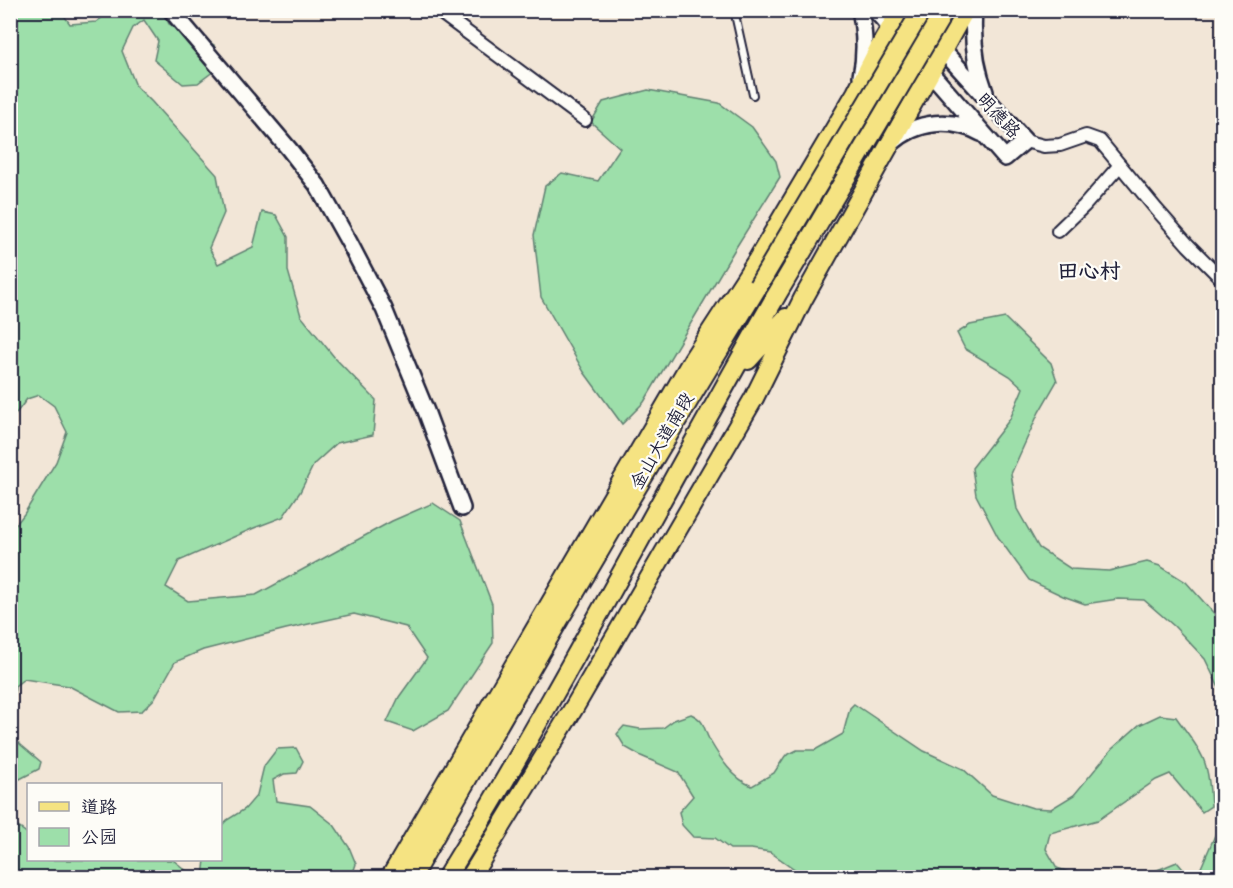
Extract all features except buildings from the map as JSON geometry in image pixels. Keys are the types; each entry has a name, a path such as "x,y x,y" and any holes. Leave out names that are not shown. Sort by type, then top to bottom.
{"main road":[{"path":"392,878 693,359 756,262 856,93 901,10"},
{"name":"金山大道南段","path":"411,878 702,378 922,10"},
{"name":"金山大道南段","path":"446,878 515,764 776,296 945,10"},
{"path":"470,878 575,706 754,398 803,299 965,10"},
{"path":"702,378 756,262"},
{"path":"723,389 803,299"},
{"path":"392,878 460,791"},
{"path":"458,878 488,810"}],"street":[{"path":"171,10 317,185 384,309 426,411 462,508"},
{"path":"437,10 585,120"},
{"path":"856,93 861,80 865,52 860,10"},
{"name":"明德路","path":"875,10 1005,158 1025,141 907,10"},
{"path":"974,10 975,50 988,101"},
{"path":"888,148 911,130 930,124 960,125 979,132 987,138"},
{"path":"1025,141 1044,146 1060,145 1086,136 1100,141 1188,245 1222,279"},
{"path":"1058,231 1084,206 1120,165"}],"lane":[{"path":"734,10 753,95"}],"green space":[{"path":"11,11 61,11 70,24 96,22 111,11 163,11 169,24 214,45 218,68 198,83 183,84 154,60 158,41 144,20 133,28 122,51 136,86 217,175 224,213 209,248 218,264 253,247 262,212 276,215 288,237 288,271 301,316 335,358 376,400 373,435 337,443 314,464 300,492 283,517 179,561 166,587 188,601 256,595 392,521 433,503 460,521 492,604 493,643 448,711 413,731 387,722 399,697 427,658 406,627 354,614 203,650 175,662 154,699 142,711 119,712 69,686 24,679 15,686 11,735 11,531 56,462 67,432 54,406 39,395 27,399 11,420"},
{"path":"648,90 719,103 752,127 776,161 780,177 644,402 622,424 584,372 541,297 534,235 545,186 562,173 598,181 620,148 591,122 603,102"},
{"path":"1005,318 1051,363 1057,381 1039,412 1011,474 1017,509 1039,548 1071,569 1109,571 1147,562 1160,566 1186,582 1218,618 1222,630 1222,694 1205,659 1174,626 1144,600 1118,599 1085,604 1063,596 1029,580 998,537 976,495 972,468 1010,419 1023,388 1010,376 965,349 957,333 970,325"},
{"path":"854,704 924,751 963,769 992,795 1033,808 1051,809 1074,795 1112,749 1139,725 1160,715 1176,717 1194,742 1205,763 1211,806 1202,812 1170,774 1156,780 1098,820 1050,833 1046,849 1057,868 1083,877 806,877 770,852 730,849 715,838 693,837 682,825 679,812 693,796 678,772 625,747 617,734 624,726 640,729 663,728 674,720 691,714 702,722 710,741 728,767 745,783 752,786 774,773 785,756 797,750 815,750 843,734 850,708"},
{"path":"11,735 41,762 39,769 18,780 11,780"},
{"path":"296,748 303,761 297,773 284,774 273,780 276,801 310,806 334,825 349,847 356,864 352,876 203,877 205,861 222,861 222,825 245,809 257,795 264,766 277,749"},
{"path":"1222,819 1222,877 1197,877 1200,870"},
{"path":"11,822 27,833 27,861 174,861 188,872 188,877 11,877"},
{"path":"1177,862 1183,869 1179,877 1115,877 1155,871"}],"district":[{"name":"田心村","path":"1089,274"}]}
